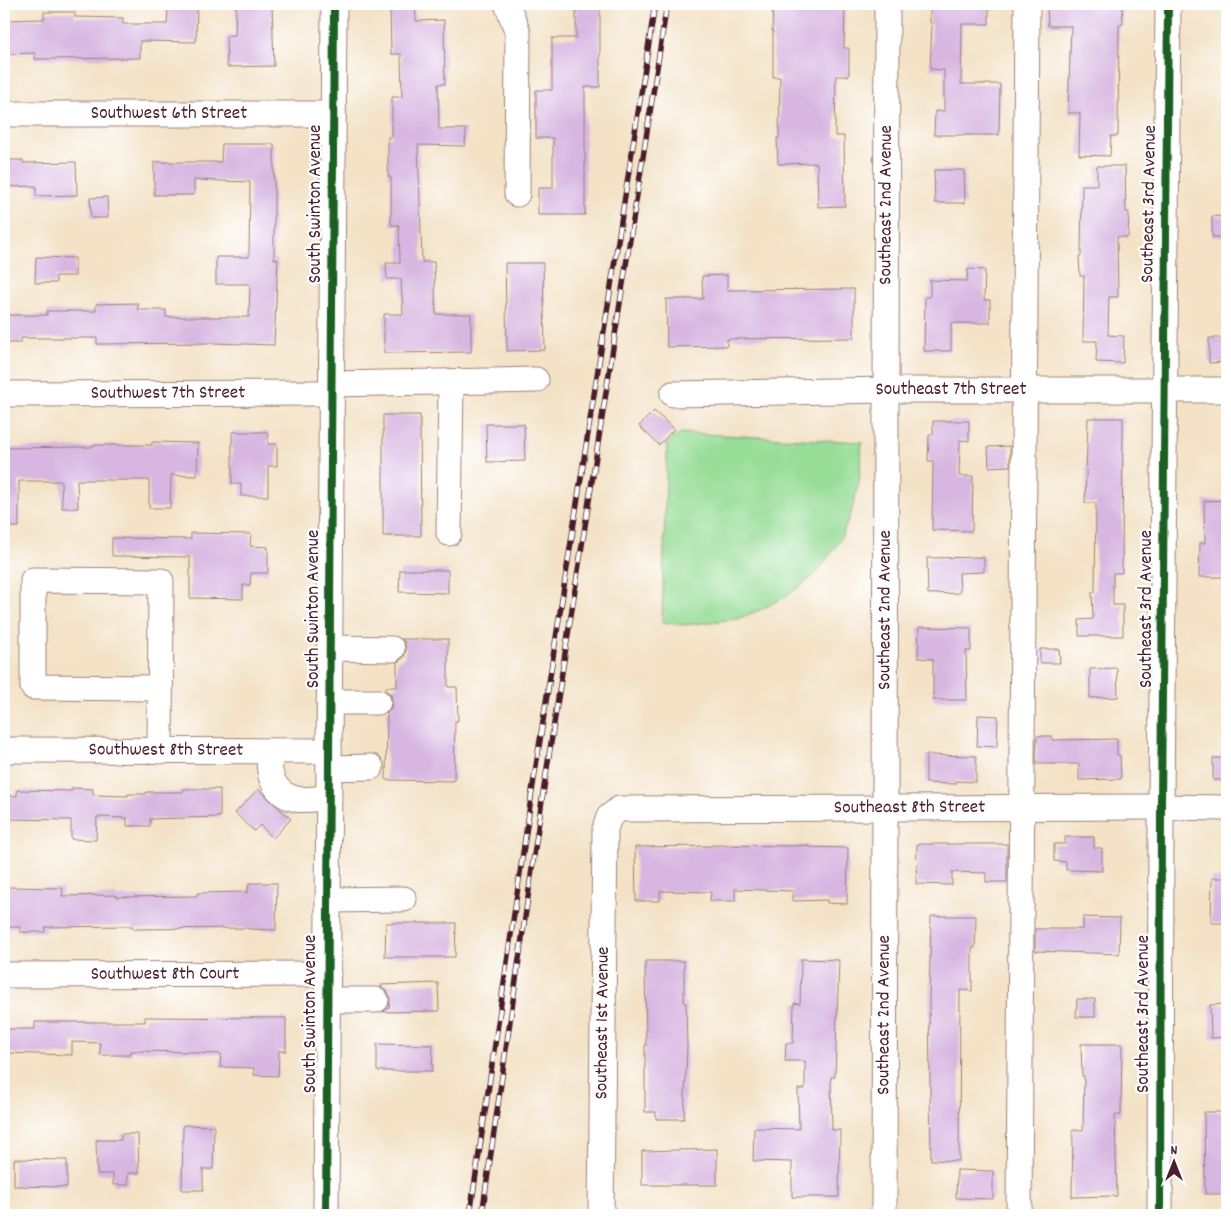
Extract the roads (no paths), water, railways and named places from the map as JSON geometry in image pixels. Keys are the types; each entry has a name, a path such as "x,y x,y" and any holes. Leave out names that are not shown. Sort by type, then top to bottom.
{"street":[{"name":"South Swinton Avenue","path":"326,1215 334,4"},
{"path":"507,4 518,33 517,194"},
{"name":"Southeast 2nd Avenue","path":"884,1215 887,4"},
{"path":"1019,1215 1027,4"},
{"name":"Southeast 3rd Avenue","path":"1160,1215 1161,807 1168,4"},
{"name":"Southwest 6th Street","path":"4,114 333,114"},
{"name":"Southwest 7th Street","path":"4,394 331,388 536,380"},
{"path":"449,533 451,382"},
{"name":"Southeast 7th Street","path":"673,394 887,390 1227,390"},
{"path":"160,688 33,687 33,580 161,581 160,751"},
{"path":"330,648 392,649"},
{"path":"329,702 378,702"},
{"name":"Southwest 8th Street","path":"4,750 271,752 372,766"},
{"path":"271,752 268,762 269,772 272,782 279,790 287,796 297,799 329,798"},
{"name":"Southeast 8th Street","path":"605,829 609,816 619,809 1227,808"},
{"name":"Southeast 1st Avenue","path":"601,1215 605,829"},
{"path":"328,900 404,899"},
{"name":"Southwest 8th Court","path":"4,975 328,974"},
{"path":"327,1000 376,1000"}],"railway":[{"path":"470,1215 531,798 655,4"},
{"path":"482,1215 542,800 667,4"}]}
